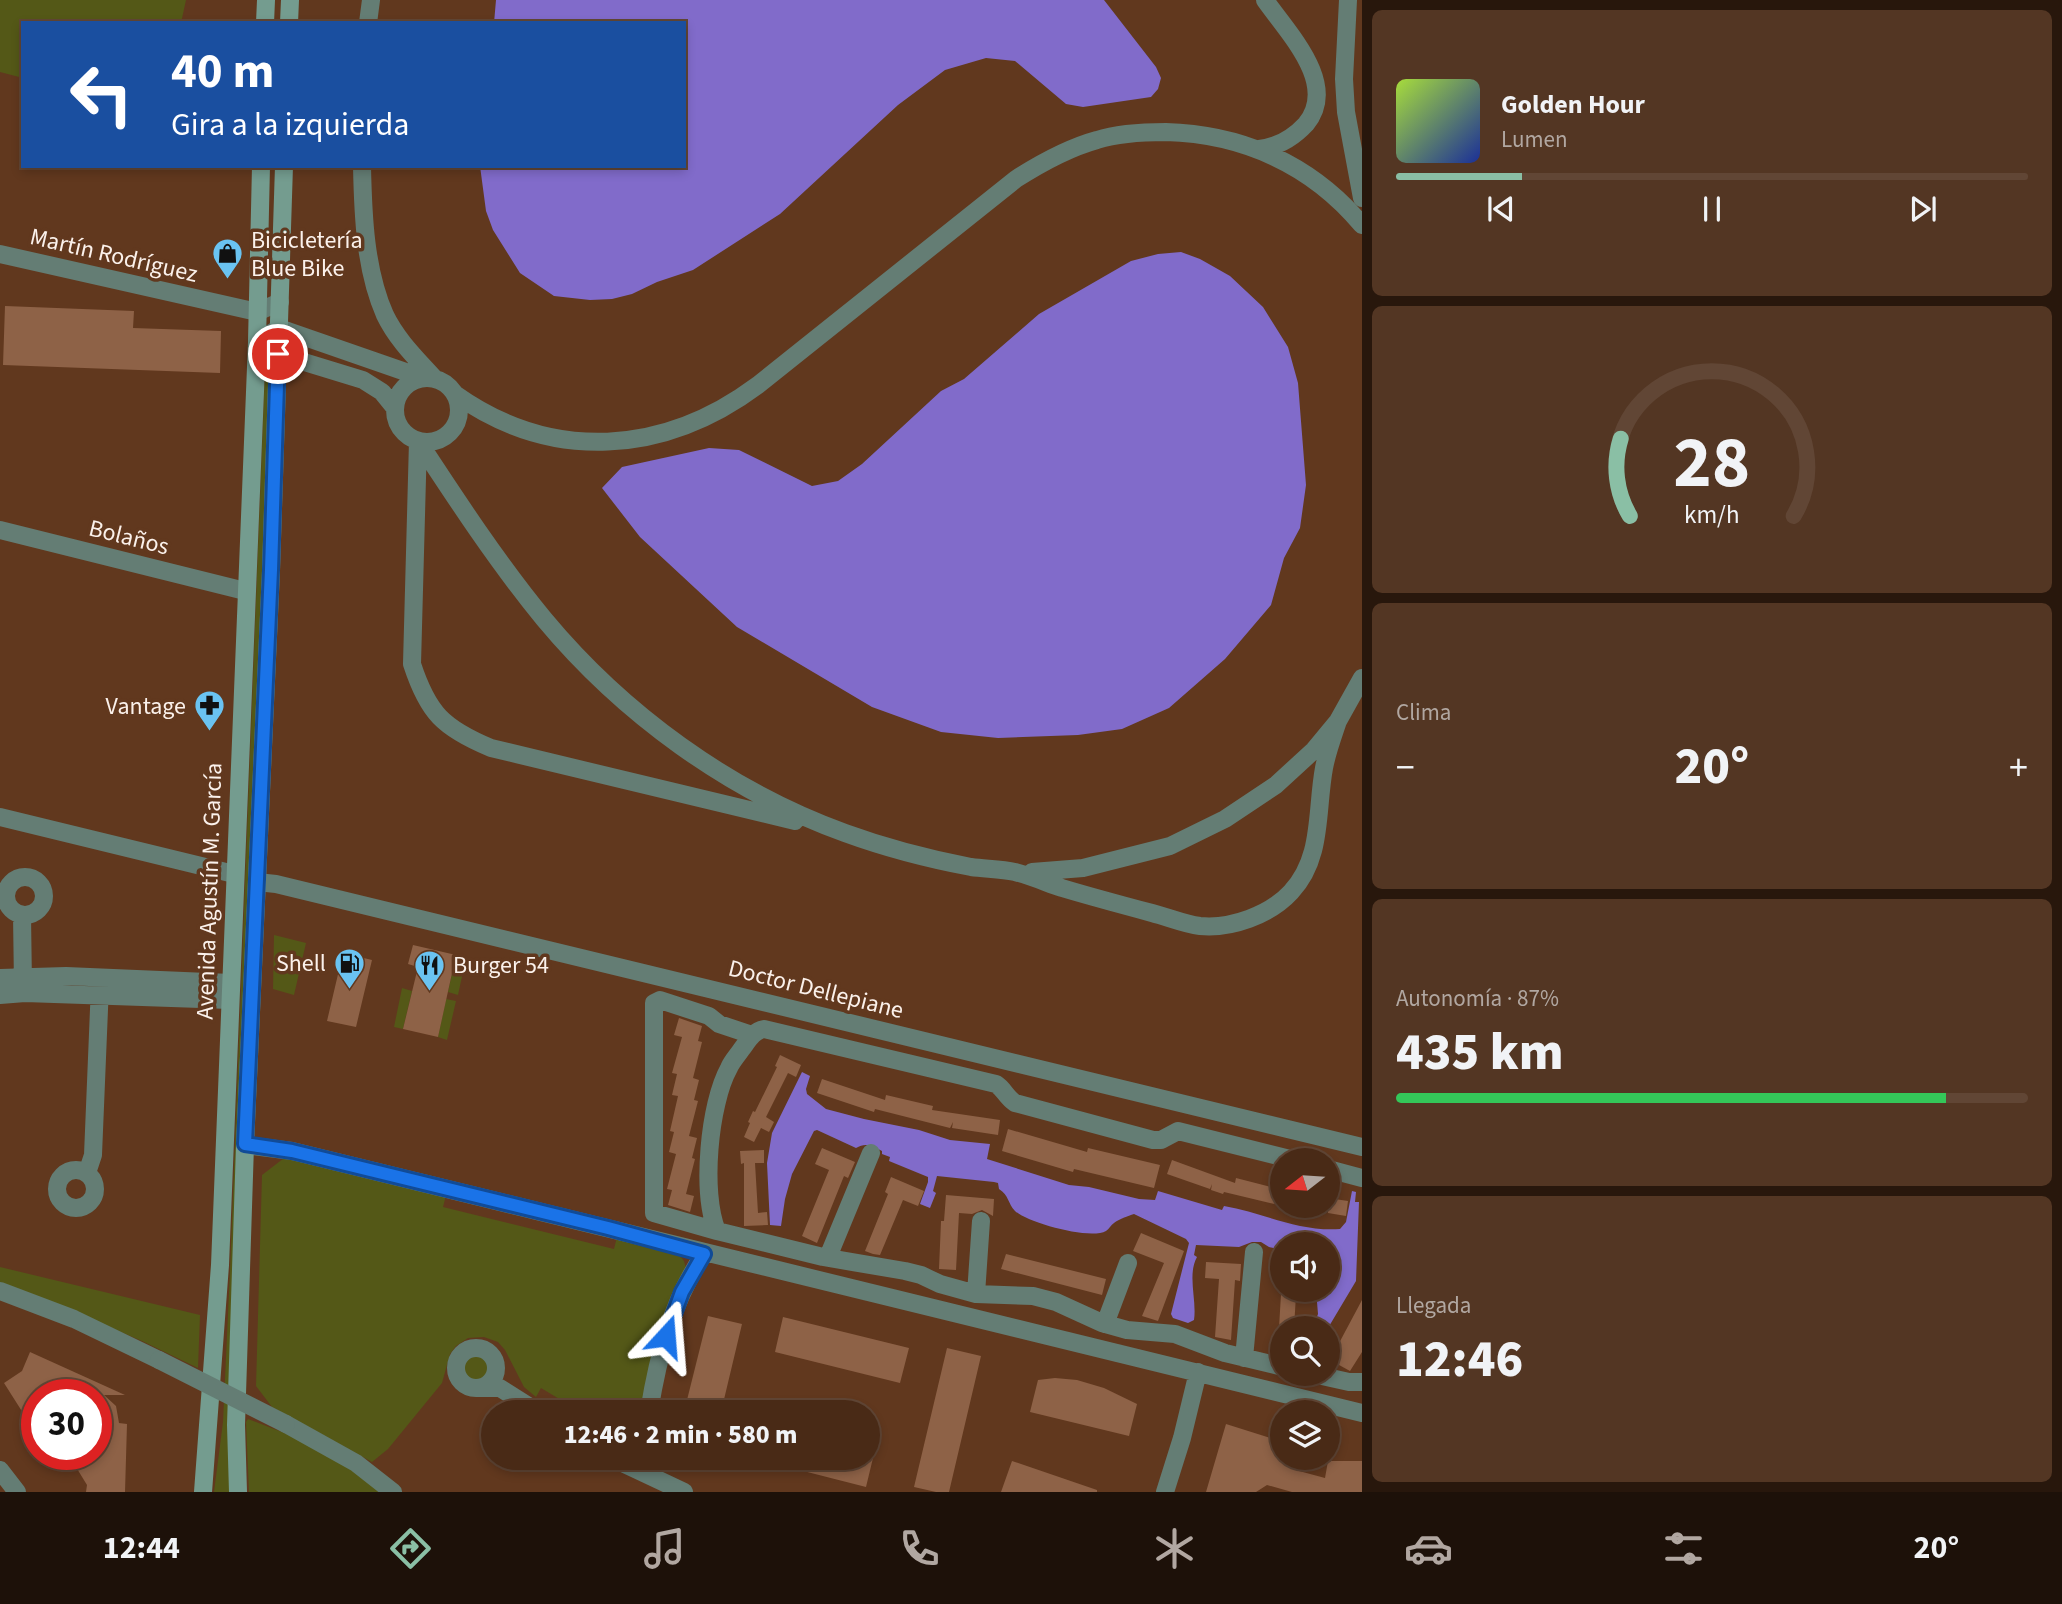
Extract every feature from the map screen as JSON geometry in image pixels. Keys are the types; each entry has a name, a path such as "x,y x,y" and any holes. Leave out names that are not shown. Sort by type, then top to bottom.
{"main road":[{"path":"265,21 266,0"},
{"path":"289,21 290,0"},
{"name":"Avenida Agustín M. García","path":"203,1492 220,1265 257,342 261,168"},
{"name":"Avenida Agustín M. García","path":"238,1492 236,1425 245,1144 284,168"}],"street":[{"path":"368,21 372,0"},
{"path":"1259,149 1290,139 1302,128 1316,107 1318,89 1315,74 1265,0"},
{"path":"1348,0 1345,93 1352,151 1362,198"},
{"path":"1318,89 1345,93"},
{"path":"257,342 279,328 429,378 450,387 479,412 499,422 542,436 570,440 623,440 668,432 733,404 1016,179 1054,157 1098,139 1148,132 1205,134 1259,149 1285,161 1325,187 1362,225"},
{"path":"362,168 368,253 382,305 404,346 429,378"},
{"name":"Martín Rodríguez","path":"0,254 257,312"},
{"path":"257,312 280,302"},
{"path":"320,367 324,343"},
{"path":"278,354 363,380 382,392 394,408 401,429 418,441 494,555 545,621 638,712 732,782 842,832"},
{"path":"394,408 400,391 415,380 429,378"},
{"path":"418,441 439,439 455,425 458,405 455,394"},
{"path":"418,441 412,664 429,705 444,722 461,736 491,748 842,832 971,867 1015,872 1052,872 1092,866 1170,846 1249,804 1297,768 1338,720 1362,678"},
{"path":"416,494 431,482 449,488"},
{"name":"Bolaños","path":"0,530 246,591"},
{"path":"1015,872 1091,897 1198,926 1233,923 1261,914 1292,892 1303,877 1316,840 1328,755 1338,720"},
{"path":"695,796 707,790 711,783 712,767"},
{"path":"1297,768 1314,774 1322,789"},
{"path":"0,817 234,874"},
{"path":"1091,897 1086,892 1083,878 1092,866"},
{"name":"Doctor Dellepiane","path":"257,882 329,897 1362,1147"},
{"path":"22,915 23,984"},
{"path":"0,978 23,984 230,992"},
{"path":"0,995 23,984"},
{"path":"87,1173 93,1155 100,987"},
{"path":"752,1035 729,1028 697,1012 660,1000 654,1003 654,1213 828,1257 913,1273 976,1294 1033,1296 1056,1302 1105,1324 1127,1330 1175,1334 1225,1353 1270,1364"},
{"path":"717,1231 711,1216 708,1191 715,1112 729,1068 752,1035 764,1029 996,1084 1003,1088 1007,1097 1015,1103 1153,1140 1161,1140 1178,1132 1270,1154"},
{"path":"245,1144 305,1154 704,1254 1362,1413"},
{"path":"828,1257 871,1153"},
{"path":"1340,1172 1362,1178"},
{"path":"976,1294 981,1220"},
{"path":"1244,1358 1254,1252"},
{"path":"651,1400 671,1320 693,1270 704,1254"},
{"path":"1105,1324 1128,1263"},
{"path":"0,1291 65,1315 286,1424 356,1463 393,1492"},
{"path":"512,1394 503,1384 491,1354 485,1350 472,1349 461,1356 456,1368 460,1381 465,1385 500,1388 521,1400"},
{"path":"478,1388 484,1387 493,1378 496,1367"},
{"path":"1164,1492 1182,1438 1198,1372"},
{"path":"1340,1380 1362,1382"},
{"path":"0,1469 17,1492"},
{"path":"650,1470 684,1492"}],"green space":[{"path":"0,0 186,0 181,21 21,21 21,77 0,72"},
{"path":"273,340 232,1492 214,1492 223,1422 230,1271 266,345"},
{"path":"274,935 306,943 294,995 273,989"},
{"path":"456,955 466,958 458,995 448,992"},
{"path":"402,988 412,991 403,1029 394,1027"},
{"path":"446,999 456,1001 447,1040 438,1037"},
{"path":"288,1155 446,1195 443,1207 614,1249 617,1237 677,1252 686,1269 648,1400 561,1400 541,1388 536,1397 524,1387 505,1350 498,1342 484,1337 468,1338 456,1346 450,1354 442,1383 388,1449 372,1462 272,1407 256,1386 262,1175"},
{"path":"0,1267 200,1315 198,1368 45,1300 0,1288"},
{"path":"476,1354 486,1358 490,1368 486,1378 476,1382 466,1378 462,1368 466,1358"},
{"path":"248,1419 300,1439 348,1466 384,1492 249,1492"}],"shaded area":[{"path":"496,0 1104,0 1156,67 1161,78 1158,89 1151,97 1083,107 1066,104 1015,61 986,58 945,70 898,105 780,214 693,270 632,294 612,299 590,300 554,296 520,273 493,230 486,211 480,168 686,168 686,21 494,21"},
{"path":"1181,252 1230,276 1263,307 1288,347 1298,383 1306,485 1300,528 1284,558 1271,605 1225,659 1169,708 1122,729 1078,735 998,738 941,732 872,707 737,627 640,537 602,488 622,467 709,448 739,450 812,486 838,481 862,464 941,391 964,379 1039,314 1131,261 1158,254"},
{"path":"802,1072 810,1076 807,1094 826,1109 919,1130 950,1140 990,1144 987,1159 1069,1185 1139,1199 1155,1200 1158,1191 1222,1210 1224,1206 1296,1225 1325,1229 1340,1229 1346,1222 1352,1191 1356,1192 1355,1202 1359,1202 1356,1281 1335,1316 1317,1316 1317,1302 1340,1302 1340,1232 1270,1232 1270,1247 1261,1242 1239,1247 1196,1245 1194,1255 1197,1257 1192,1280 1194,1320 1188,1323 1173,1318 1171,1314 1189,1243 1186,1239 1134,1214 1118,1220 1106,1231 1098,1233 1074,1232 1045,1225 1015,1211 999,1189 998,1183 994,1182 937,1176 933,1191 936,1193 930,1208 920,1204 928,1177 889,1161 890,1157 875,1148 866,1145 856,1148 817,1130 814,1131 792,1174 781,1226 770,1225 767,1163 772,1133"}],"building":[{"path":"5,306 134,311 133,328 221,331 220,373 3,365"},
{"name":"Burger 54","path":"413,945 456,955 438,1037 403,1029 418,967 408,964"},
{"name":"Shell","path":"343,953 372,960 356,1027 327,1021"},
{"path":"679,1018 702,1026 698,1041 702,1042 693,1078 699,1080 694,1100 698,1101 689,1136 697,1138 686,1194 694,1196 690,1212 668,1205 672,1190 667,1189 676,1154 669,1152 674,1132 670,1131 678,1096 672,1095 677,1074 672,1073 682,1037 674,1035"},
{"path":"780,1055 801,1065 796,1077 788,1073 766,1117 774,1122 769,1132 761,1128 754,1142 744,1137 750,1123 748,1122 777,1067 775,1066"},
{"path":"822,1079 885,1100 886,1095 933,1106 932,1110 1000,1120 998,1135 952,1128 953,1122 950,1128 875,1109 874,1112 817,1093"},
{"path":"1008,1129 1087,1152 1088,1148 1160,1165 1154,1188 1074,1169 1073,1172 1002,1151"},
{"path":"822,1148 855,1162 848,1178 844,1176 817,1243 802,1236 829,1170 815,1164"},
{"path":"764,1150 764,1163 755,1163 758,1213 767,1212 768,1225 744,1226 744,1163 741,1164 740,1151"},
{"path":"1172,1160 1235,1183 1236,1178 1270,1187 1270,1203 1224,1192 1223,1194 1211,1190 1212,1184 1210,1189 1167,1174"},
{"path":"891,1177 924,1191 918,1206 903,1200 880,1255 873,1254 865,1251 888,1194 885,1192"},
{"path":"946,1195 994,1199 993,1216 982,1210 972,1214 959,1213 956,1270 939,1269 941,1221 944,1221"},
{"path":"1340,1200 1348,1201 1346,1216 1340,1215"},
{"path":"1141,1233 1184,1251 1158,1321 1142,1316 1164,1263 1133,1251"},
{"path":"1006,1254 1106,1279 1102,1295 1001,1269"},
{"path":"1206,1262 1241,1264 1240,1281 1235,1280 1231,1340 1215,1337 1219,1279 1205,1278"},
{"path":"1362,1300 1362,1352 1350,1371 1340,1366 1340,1341"},
{"path":"1281,1302 1296,1302 1295,1316 1280,1316"},
{"path":"708,1316 742,1324 724,1400 687,1400"},
{"path":"783,1317 909,1348 900,1383 775,1352"},
{"path":"947,1348 981,1356 949,1492 936,1492 914,1487"},
{"path":"30,1352 90,1379 21,1379 21,1410 4,1383 22,1371"},
{"path":"1038,1380 1077,1380 1104,1388 1137,1404 1129,1436 1030,1412"},
{"path":"112,1389 125,1395 112,1395"},
{"path":"112,1402 116,1406 119,1423 127,1424 125,1492 86,1492 87,1485 78,1470 112,1470"},
{"path":"1226,1424 1270,1438 1270,1470 1299,1470 1325,1478 1326,1470 1340,1470 1340,1461 1362,1461 1362,1492 1292,1492 1267,1485 1256,1492 1206,1492"},
{"path":"1012,1461 1097,1490 1097,1492 1001,1492"},
{"path":"799,1470 870,1470 866,1487"}],"place":[{"name":"Bicicletería Blue Bike","path":"228,281"},
{"name":"Vantage","path":"209,733"},
{"name":"Shell","path":"349,990"},
{"name":"Burger 54","path":"430,992"}],"route":[{"path":"278,354 245,1144 292,1151 704,1254 682,1292 666,1336"}]}
